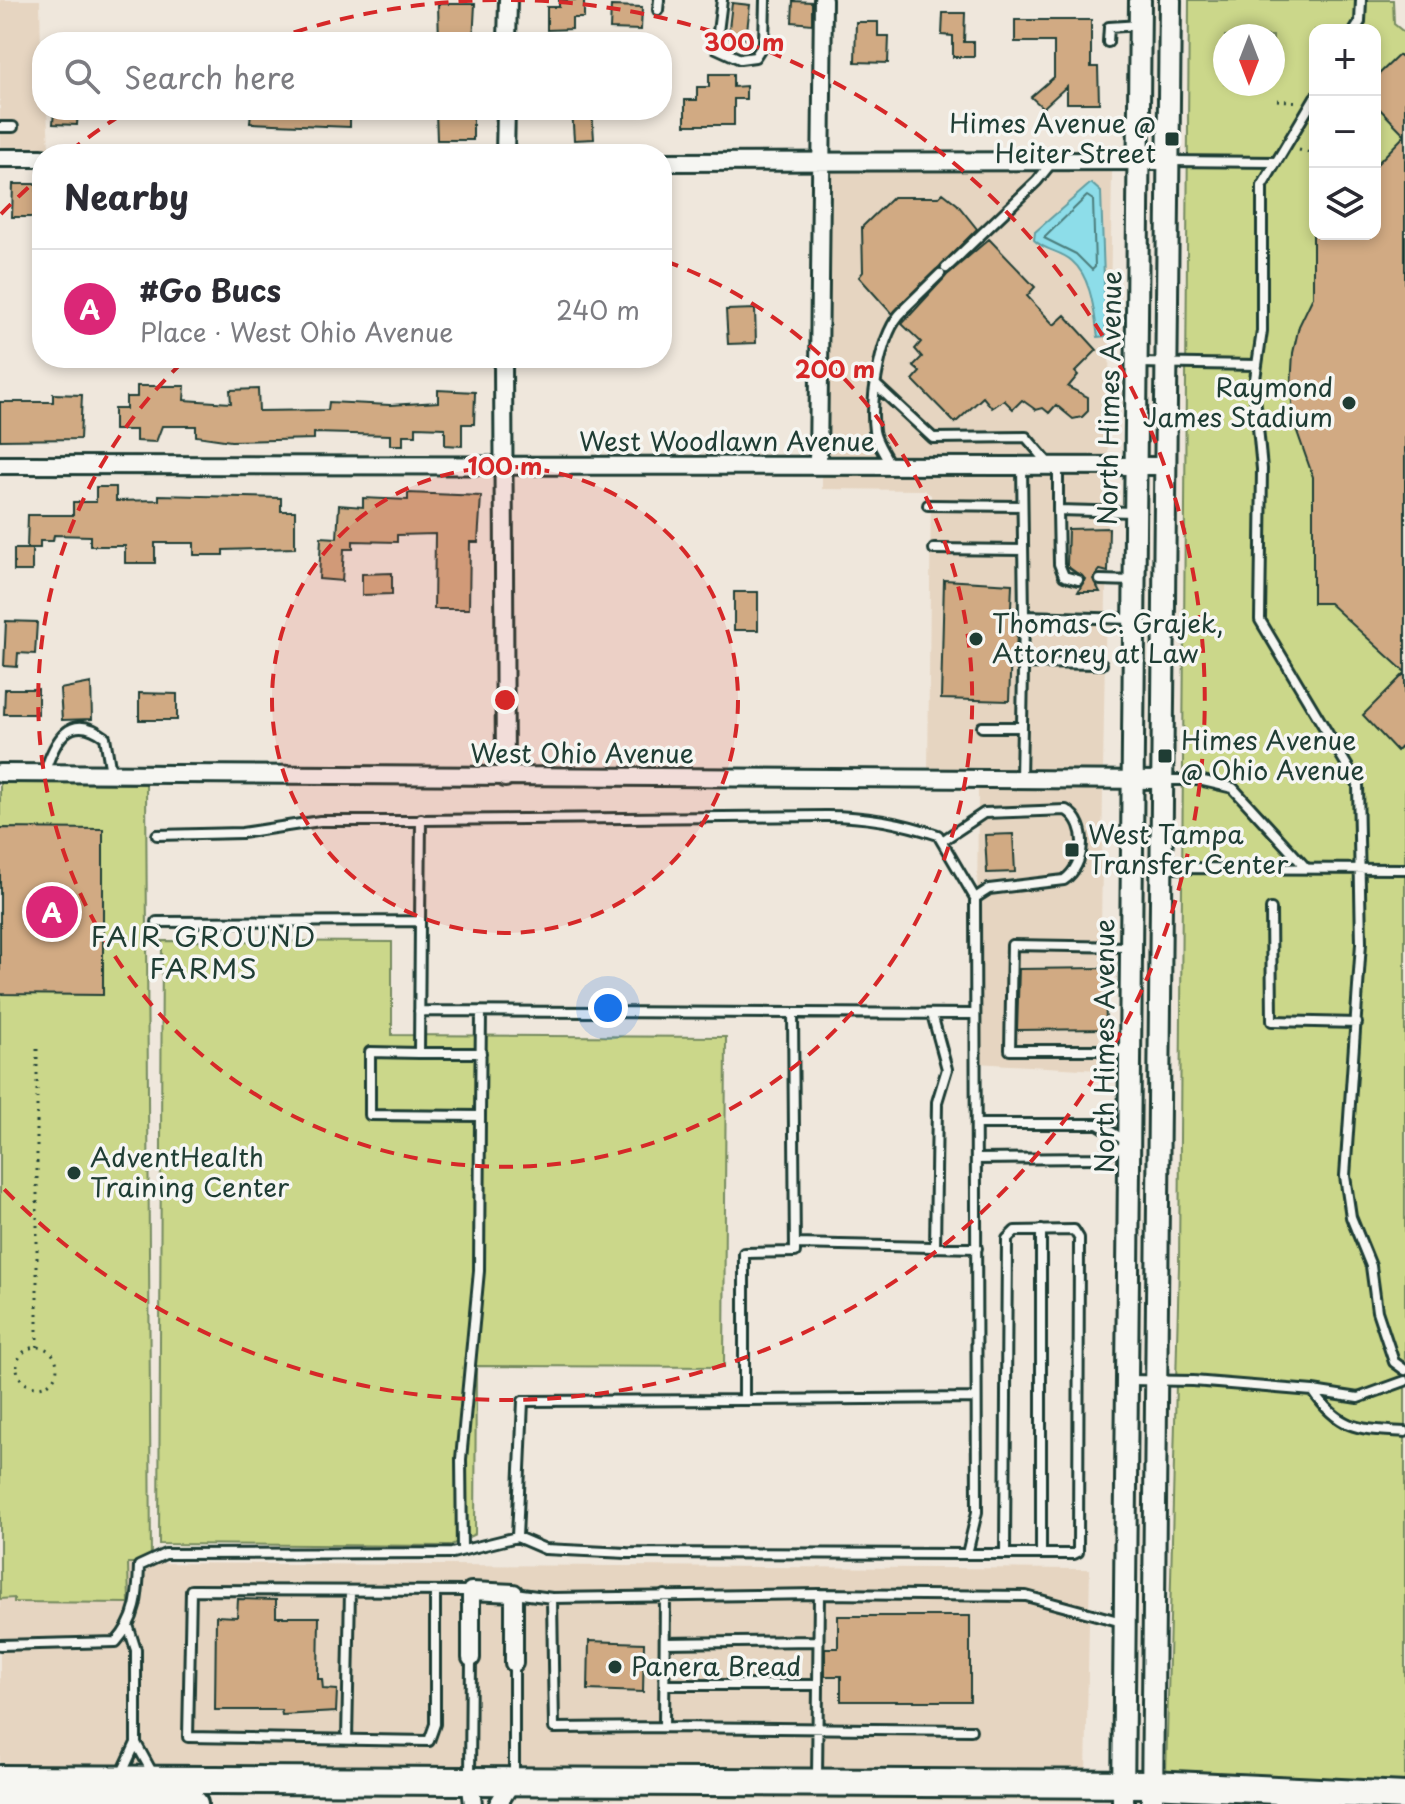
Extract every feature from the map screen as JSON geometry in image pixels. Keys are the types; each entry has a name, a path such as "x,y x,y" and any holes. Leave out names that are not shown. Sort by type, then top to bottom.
{"main road":[{"path":"0,1779 155,1779 472,1792 514,1779 817,1782 1123,1794 1405,1796"},
{"path":"0,1802 194,1804"}],"street":[{"path":"507,32 508,0"},
{"path":"818,466 823,0"},
{"name":"North Himes Avenue","path":"1123,1794 1140,0"},
{"name":"North Himes Avenue","path":"1152,1794 1170,0"},
{"path":"505,144 506,120"},
{"path":"0,158 32,158"},
{"path":"672,162 1169,161"},
{"path":"503,368 505,778"},
{"name":"West Woodlawn Avenue","path":"0,465 1166,466"},
{"name":"West Ohio Avenue","path":"0,773 1164,780"},
{"path":"1130,1144 1159,1143"},
{"path":"471,1658 471,1591 514,1593 514,1663"},
{"path":"498,1804 514,1779"}],"lane":[{"path":"658,10 659,0"},
{"path":"722,0 716,48 740,59 755,57 764,43 765,0"},
{"path":"1359,24 1361,0"},
{"path":"1108,42 1109,27 1140,25"},
{"path":"1309,107 1262,186 1262,331 1254,386 1262,469 1260,620 1358,784 1362,868 1357,1023 1345,1176 1351,1217 1371,1266 1377,1311 1394,1362 1405,1370"},
{"path":"0,127 13,127"},
{"path":"890,465 874,429 876,385 889,327 1037,181 1053,161"},
{"path":"1169,161 1276,162"},
{"path":"1137,363 1257,365"},
{"path":"876,385 933,438 1026,437 1054,466 1059,564 1064,576 1078,580"},
{"path":"1021,780 1024,616 1022,465"},
{"path":"928,505 1022,506"},
{"path":"1058,510 1136,512"},
{"path":"934,549 1023,550"},
{"path":"1100,580 1134,581"},
{"path":"1024,616 1134,619"},
{"path":"1023,663 1102,664"},
{"path":"44,774 50,753 63,734 75,726 93,728 105,737 111,774"},
{"path":"982,727 1022,727"},
{"path":"1164,780 1199,780 1233,788 1306,868"},
{"path":"942,841 984,813 1066,810 1076,816 1080,824 1081,864 1073,874 1064,880 989,889 975,898"},
{"path":"157,835 242,833 316,821 861,816 898,822 938,835 975,898 977,1512 967,1554"},
{"path":"419,1053 421,819"},
{"path":"1163,868 1405,869"},
{"path":"1271,909 1272,1021 1357,1023"},
{"path":"157,922 420,921"},
{"path":"1130,1050 1010,1050 1012,945 1131,947"},
{"path":"419,1011 974,1014"},
{"path":"462,1550 461,1459 479,1271 481,1012"},
{"path":"744,1400 744,1253 795,1252 793,1013"},
{"path":"932,1014 947,1069 937,1102 935,1248"},
{"path":"480,1116 370,1115 370,1052 481,1053"},
{"path":"976,1124 1098,1124 1130,1144"},
{"path":"976,1159 1096,1158 1130,1144"},
{"path":"1041,1230 1041,1554"},
{"path":"0,1645 116,1642 129,1628 138,1602 139,1566 165,1554 452,1553 517,1537 545,1549 627,1553 967,1554 1005,1554 1041,1554 1078,1552 1077,1233 1041,1230 1010,1233 1007,1239 1005,1554"},
{"path":"795,1244 977,1248"},
{"path":"1128,1380 1313,1391 1358,1398 1405,1381"},
{"path":"1313,1391 1331,1417 1357,1429 1405,1432"},
{"path":"517,1537 523,1401 976,1398"},
{"path":"435,1591 435,1724 429,1741 188,1737 191,1590 471,1591"},
{"path":"347,1739 350,1591"},
{"path":"514,1593 552,1598 819,1594 1026,1596 1125,1623"},
{"path":"817,1782 819,1594"},
{"path":"664,1727 665,1595"},
{"path":"552,1598 554,1728 971,1730"},
{"path":"120,1779 136,1743 136,1650 129,1628"},
{"path":"665,1643 818,1641"},
{"path":"471,1658 472,1792"},
{"path":"514,1663 514,1779"},
{"path":"665,1685 818,1685"},
{"path":"136,1743 155,1779"}],"path":[{"path":"1277,100 1300,102"},
{"path":"1299,150 1309,153"},
{"path":"37,1048 37,1347"},
{"path":"37,1347 49,1351 57,1367 53,1379 35,1386 19,1376 17,1364 22,1353 37,1347"}],"shaded area":[{"path":"0,0 40,0 41,32 32,32 32,120 48,120 49,144 32,144 32,148 0,149"},
{"path":"1112,169 1108,457 826,457 830,170","holes":["1092,183 1091,301 1085,277 1072,260 1042,248 1035,233"]},
{"path":"822,475 1108,475 1103,771 928,771 931,495 924,490 822,489"},
{"path":"978,789 1103,789 1099,1070 976,1063"},
{"path":"128,1563 1090,1569 1086,1775 0,1770 0,1599 128,1602"},
{"path":"463,1788 464,1797 0,1793"},
{"path":"518,1788 1086,1793 1086,1801 512,1797"}],"green space":[{"path":"1189,0 1393,0 1394,24 1405,33 1405,1787 1166,1776 1179,1265"},
{"name":"AdventHealth Training Center","path":"0,782 146,784 151,1563 128,1563 129,1603 14,1602 14,1598 0,1599"},
{"path":"162,941 392,942 392,1035 726,1037 724,1367 476,1366 475,1534 449,1546 159,1544"},
{"path":"1166,1794 1392,1804 1165,1804"}],"water":[{"path":"1091,183 1101,192 1106,336 1098,337 1091,296 1079,268 1068,258 1034,240 1035,232"}],"building":[{"path":"559,0 584,0 584,18 572,18 572,29 547,30 547,7 559,7"},
{"path":"793,1 812,2 812,24 792,22"},
{"path":"732,3 750,5 746,39 728,37"},
{"path":"438,4 475,4 474,32 439,32"},
{"path":"611,6 642,7 641,30 610,29"},
{"path":"943,13 965,13 964,42 974,42 974,57 953,57 953,36 942,35"},
{"path":"1015,20 1091,20 1091,67 1098,67 1099,103 1067,103 1067,86 1043,108 1031,97 1054,77 1054,42 1015,42"},
{"path":"856,22 878,22 878,36 889,36 888,63 855,62"},
{"path":"1399,55 1405,61 1405,135 1381,110 1381,72"},
{"path":"709,74 733,74 733,87 746,86 746,99 734,99 734,125 685,125 685,100 697,100 697,87 709,87"},
{"path":"53,120 77,120 77,125 53,124"},
{"path":"250,120 350,120 350,127 250,123"},
{"path":"436,120 473,120 473,140 437,140"},
{"path":"573,120 593,120 594,139 574,140"},
{"name":"Raymond James Stadium","path":"1405,135 1405,672 1329,603 1313,603 1313,477 1293,420 1291,387 1293,353 1299,326 1313,297 1313,240 1381,240 1381,160"},
{"path":"13,184 32,184 32,217 12,217"},
{"path":"943,193 957,204 977,229 892,314 859,277 863,272 862,227 893,197 939,197"},
{"path":"989,239 1035,287 1027,296 1054,325 1065,315 1097,350 1075,372 1078,375 1068,387 1088,397 1088,411 1082,417 1073,419 1056,405 1049,413 1043,408 1036,410 1022,400 1013,409 1004,400 992,408 983,397 955,423 913,380 920,372 913,366 922,357 915,349 921,342 902,324 947,275"},
{"path":"755,309 756,343 728,344 726,310"},
{"path":"137,386 185,386 184,400 231,403 230,390 258,389 259,411 328,410 329,402 390,405 438,402 438,390 475,392 474,424 462,424 462,446 445,445 445,428 416,427 416,435 403,435 403,445 390,445 390,435 314,433 314,439 231,441 196,436 196,426 162,426 156,442 136,441 136,430 114,430 114,409 126,409 126,397 137,397"},
{"path":"53,394 82,395 80,439 0,440 0,402 53,402"},
{"path":"96,487 116,487 116,501 159,500 159,495 281,498 281,511 295,511 295,548 223,550 223,555 194,555 194,543 155,543 155,563 125,563 125,546 90,546 90,536 54,535 53,541 40,541 40,548 27,548 28,515 73,515 73,502 96,502"},
{"path":"408,493 481,496 478,542 470,542 469,609 434,609 435,534 397,535 397,542 353,541 353,549 344,549 342,581 319,579 321,537 337,538 339,505 363,507 363,498 408,500"},
{"path":"1109,528 1108,572 1100,570 1093,579 1100,592 1078,592 1085,579 1067,566 1068,529"},
{"path":"14,549 32,549 32,571 14,571"},
{"path":"392,573 392,594 362,595 362,574"},
{"path":"944,580 1012,584 1010,631 1017,632 1016,652 1011,652 1009,701 941,699"},
{"path":"734,592 758,592 758,630 734,630"},
{"path":"6,621 37,622 35,654 18,653 17,667 4,666"},
{"path":"1405,673 1405,742 1397,751 1363,715"},
{"path":"91,683 92,719 62,720 60,689"},
{"path":"5,689 38,689 38,714 4,714"},
{"path":"139,693 177,694 177,720 139,720"},
{"path":"0,828 103,829 103,995 0,994"},
{"path":"1013,834 1015,872 987,873 985,835"},
{"path":"1105,968 1106,1029 1017,1030 1019,969"},
{"path":"238,1599 276,1600 276,1617 319,1617 318,1679 322,1679 323,1689 337,1690 336,1712 282,1715 281,1710 215,1710 216,1616 237,1617"},
{"path":"838,1616 970,1616 970,1701 841,1701 841,1676 825,1676 825,1648 838,1648"},
{"path":"589,1641 644,1643 643,1692 588,1690"}],"place":[{"name":"Himes Avenue @ Heiter Street","path":"1172,139"},
{"name":"Raymond James Stadium","path":"1349,403"},
{"name":"Thomas C. Grajek, Attorney at Law","path":"976,639"},
{"name":"Himes Avenue @ Ohio Avenue","path":"1165,756"},
{"name":"West Tampa Transfer Center","path":"1072,850"},
{"name":"#Go Bucs","path":"52,912"},
{"name":"AdventHealth Training Center","path":"74,1173"},
{"name":"Panera Bread","path":"615,1667"}],"district":[{"name":"FAIR GROUND FARMS","path":"204,953"}]}
